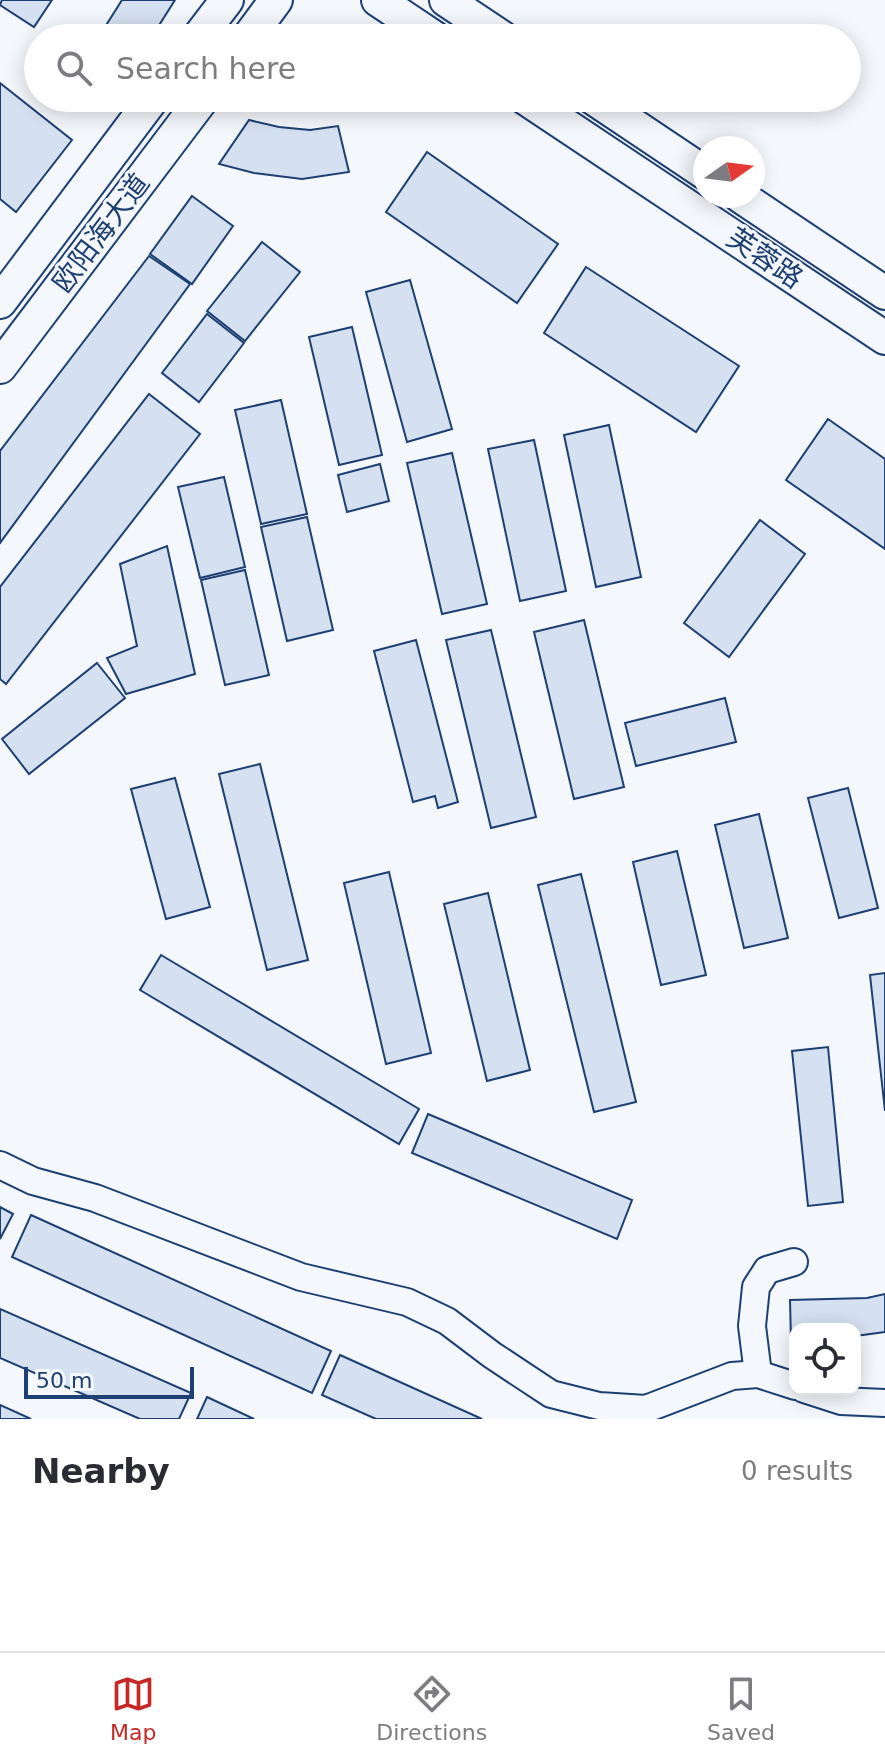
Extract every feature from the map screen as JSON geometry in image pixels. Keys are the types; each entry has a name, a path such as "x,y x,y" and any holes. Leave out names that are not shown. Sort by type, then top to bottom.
{"main road":[{"path":"209,24 227,0"},
{"path":"258,24 276,0"},
{"path":"378,0 414,24"},
{"path":"446,0 482,24"},
{"name":"欧阳海大道","path":"0,302 142,112"},
{"name":"欧阳海大道","path":"0,367 192,112"},
{"name":"芙蓉路","path":"546,112 885,338"},
{"path":"614,112 693,165"},
{"name":"芙蓉路","path":"758,208 885,293"}],"street":[{"path":"0,1165 33,1181 95,1198 301,1277 407,1302 447,1321 551,1394 599,1406 646,1409 732,1376 758,1374 789,1384"},
{"path":"758,1374 752,1326 756,1287 767,1270 794,1262"},
{"path":"822,1395 841,1401 885,1403"}],"building":[{"path":"2,0 52,0 36,24 29,24 0,5"},
{"path":"122,0 175,0 160,24 107,24"},
{"path":"0,83 24,102 24,112 37,112 72,140 16,212 0,199"},
{"path":"249,120 310,130 338,126 349,172 302,179 254,173 219,164"},
{"path":"427,152 558,244 517,303 386,212"},
{"path":"192,196 233,226 192,284 150,254"},
{"path":"262,242 300,272 245,341 207,311"},
{"path":"149,256 190,284 0,543 0,451"},
{"path":"586,267 739,366 696,432 544,333"},
{"path":"410,280 452,429 407,442 366,292"},
{"path":"207,314 244,343 199,402 162,373"},
{"path":"352,327 382,455 339,465 309,337"},
{"path":"149,394 200,434 6,684 0,679 0,587"},
{"path":"281,400 307,514 261,524 235,410"},
{"path":"828,419 885,459 885,549 786,480"},
{"path":"609,425 641,577 596,587 564,435"},
{"path":"534,440 566,591 520,601 488,449"},
{"path":"452,453 487,604 442,614 407,463"},
{"path":"380,464 389,501 347,512 338,475"},
{"path":"224,477 245,567 200,578 178,487"},
{"path":"307,517 333,630 287,641 261,527"},
{"path":"760,520 805,554 729,657 684,623"},
{"path":"167,546 195,674 126,694 107,658 137,646 120,564"},
{"path":"245,570 269,675 225,685 201,580"},
{"path":"584,620 624,787 574,799 534,632"},
{"path":"491,630 536,817 491,828 446,640"},
{"path":"416,640 458,802 438,808 435,796 413,802 374,651"},
{"path":"97,663 125,698 29,774 2,739"},
{"path":"725,698 736,742 636,766 625,723"},
{"path":"260,764 308,960 267,970 219,774"},
{"path":"175,778 210,907 166,919 131,789"},
{"path":"848,788 878,908 839,918 808,798"},
{"path":"759,814 788,938 744,948 715,825"},
{"path":"677,851 706,975 661,985 633,862"},
{"path":"389,872 431,1053 386,1064 344,883"},
{"path":"581,874 636,1102 594,1112 538,885"},
{"path":"488,893 530,1070 487,1081 444,904"},
{"path":"161,955 419,1109 399,1144 140,990"},
{"path":"885,973 885,1111 870,975"},
{"path":"828,1047 843,1202 808,1206 792,1051"},
{"path":"428,1114 632,1200 617,1239 412,1153"},
{"path":"0,1207 13,1214 0,1239"},
{"path":"31,1215 331,1351 312,1393 12,1257"},
{"path":"885,1294 885,1332 861,1335 861,1323 791,1323 790,1300 867,1298"},
{"path":"0,1309 191,1393 179,1419 140,1419 0,1358"},
{"path":"340,1355 482,1419 376,1419 322,1395"},
{"path":"207,1397 254,1419 197,1419"},
{"path":"0,1405 31,1419 0,1419"}]}
